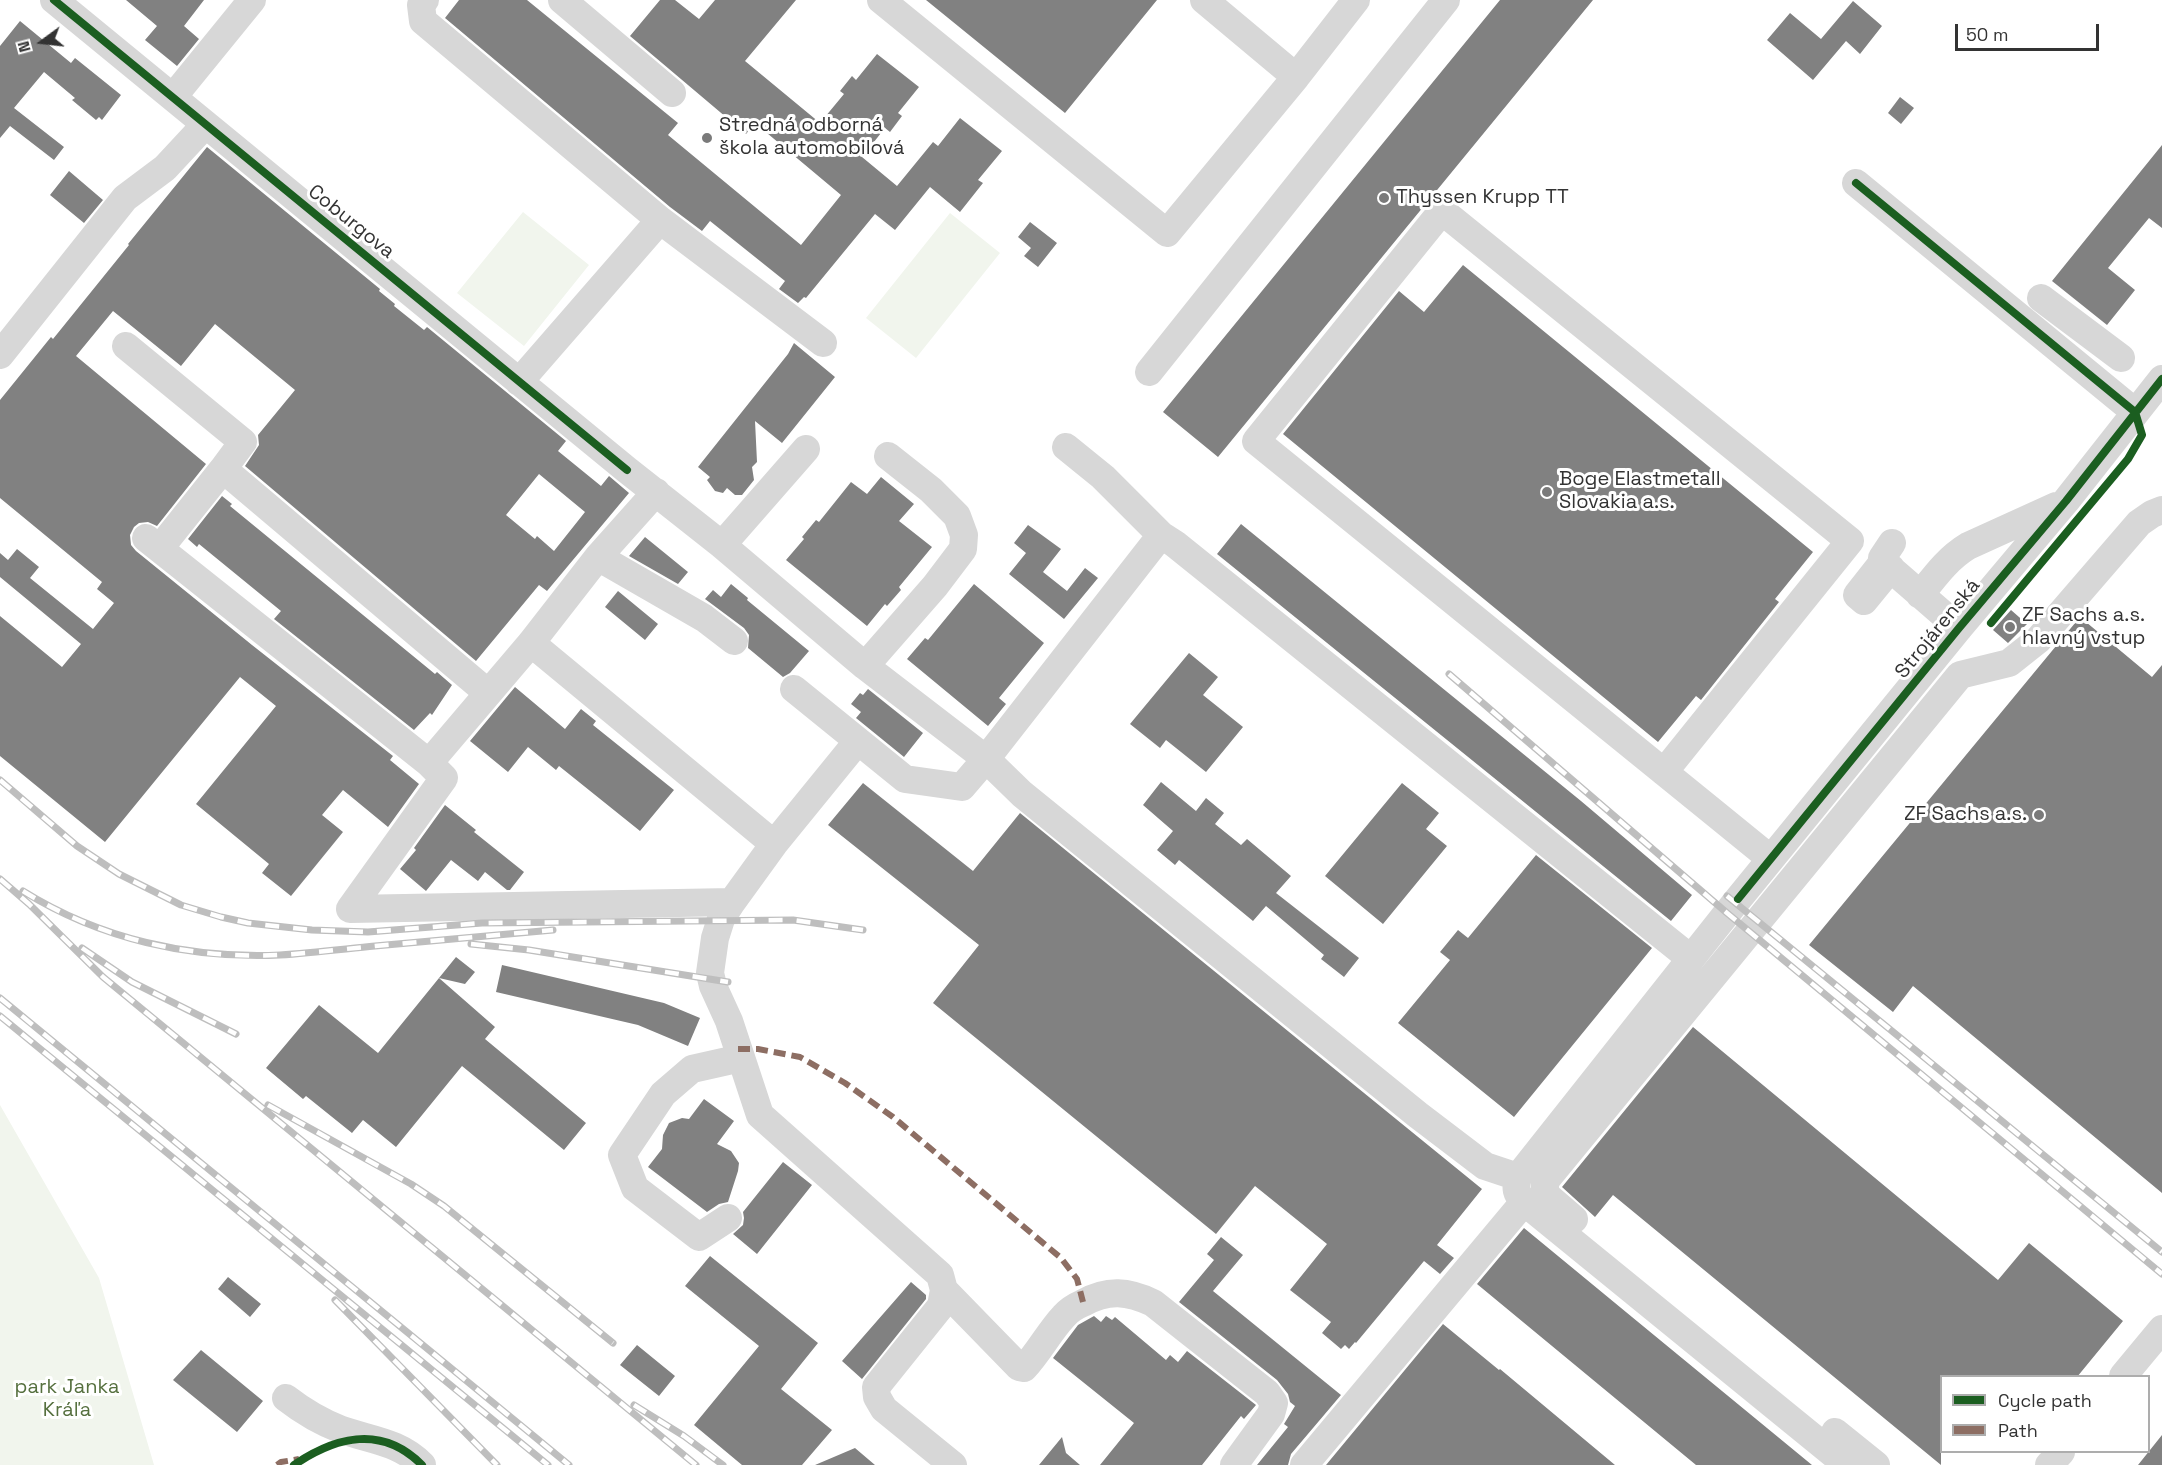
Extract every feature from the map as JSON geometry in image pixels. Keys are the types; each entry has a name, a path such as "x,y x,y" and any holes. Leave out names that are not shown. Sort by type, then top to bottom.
{"street":[{"name":"Coburgova","path":"54,0 519,382 722,545 865,666 986,759 1022,794 1418,1114 1485,1166 1521,1189"},
{"path":"173,97 252,0"},
{"path":"425,0 421,5 423,21 660,220 823,343"},
{"path":"562,0 672,93"},
{"path":"881,0 1167,233 1296,77 1356,0"},
{"path":"1204,0 1296,77"},
{"path":"1149,372 1446,0"},
{"path":"0,356 125,198 165,168 205,125"},
{"path":"1856,183 2135,412"},
{"path":"1664,772 1850,541 1442,211 1256,441 1771,859"},
{"path":"519,382 660,220"},
{"path":"2041,298 2121,358"},
{"path":"126,346 243,442 223,470 153,543 429,763 444,778 351,909 732,902"},
{"name":"Strojárenská","path":"1304,1465 1521,1189 1690,958 1959,628 2066,501 2162,379"},
{"path":"1066,447 1103,477 1161,535 1690,958"},
{"path":"722,545 806,449"},
{"path":"865,666 935,586 963,549 964,535 957,516 931,490 888,456"},
{"path":"223,470 488,693"},
{"path":"429,763 531,644 598,557 656,492"},
{"path":"1920,595 1946,562 1957,552 2066,501"},
{"path":"1876,1465 1551,1201 1545,1194 1545,1180 1960,675 2008,663 2038,640 2139,523 2162,510"},
{"path":"794,689 905,779 962,787 1161,535"},
{"path":"598,557 704,618 734,641"},
{"path":"1889,558 1920,595 1959,628"},
{"path":"531,644 774,844"},
{"path":"857,742 774,844 732,902 721,920 715,938 710,973 713,986 729,1021 760,1115 940,1275 944,1290 941,1306 876,1387 877,1397 884,1409 953,1465"},
{"path":"728,1218 699,1238 635,1188 622,1155 663,1094 692,1069 741,1058"},
{"path":"1521,1189 1847,1465"},
{"path":"944,1290 1019,1367 1024,1368 1065,1315 1087,1300 1116,1292 1135,1294 1153,1303 1267,1393 1274,1403 1271,1414 1234,1465"},
{"path":"2125,1375 2162,1329"},
{"path":"286,1398 309,1415 330,1425 395,1445 422,1465"},
{"path":"2049,1465 2060,1453"}],"green space":[{"path":"523,212 589,265 524,346 457,293"},
{"path":"950,213 1000,253 916,358 866,318"},
{"name":"park Janka Kráľa","path":"0,1105 99,1278 154,1465 0,1465"}],"building":[{"path":"126,0 204,0 184,26 199,39 177,66 145,40 157,26"},
{"path":"459,0 527,0 678,123 668,135 801,245 841,195 755,123 746,134 630,36 660,0 675,0 699,19 715,0 796,0 745,61 820,123 844,94 840,91 852,76 856,80 877,54 919,87 898,113 902,116 890,132 885,128 862,157 897,186 933,142 938,146 960,118 1002,151 978,180 983,183 960,212 930,187 895,230 875,214 806,298 804,297 798,303 779,289 785,281 710,221 702,231 670,207 445,18"},
{"path":"926,0 1157,0 1065,113"},
{"name":"Thyssen Krupp TT","path":"1500,0 1593,0 1218,457 1163,412"},
{"path":"1853,1 1882,26 1860,54 1846,41 1813,80 1767,40 1790,13 1821,39"},
{"path":"20,21 71,63 75,58 121,95 102,120 99,117 96,120 72,100 75,98 44,72 14,108 64,147 54,160 10,126 0,138 0,46"},
{"path":"1900,97 1914,108 1901,124 1888,113"},
{"path":"2162,145 2162,228 2149,218 2108,268 2135,290 2107,325 2052,281"},
{"path":"207,147 380,289 379,291 395,304 394,306 424,330 427,327 566,441 558,451 601,486 609,476 629,493 547,591 539,585 476,661 245,466 259,445 258,435 295,390 215,324 181,366 113,311 76,356 206,464 157,526 148,522 139,523 134,527 130,535 131,545 252,645 393,756 390,760 419,784 388,827 343,790 322,815 343,832 291,896 262,873 269,864 196,804 276,706 240,677 105,842 0,756 0,616 62,667 81,644 0,577 0,553 8,560 17,549 39,567 30,578 93,629 114,603 97,589 102,582 0,498 0,400 51,337 53,339","holes":["539,474 585,512 554,551 506,515"]},
{"path":"69,171 103,200 84,223 50,195"},
{"path":"1030,222 1057,243 1038,267 1024,256 1031,248 1018,237"},
{"name":"Boge Elastmetall Slovakia a.s.","path":"1463,265 1813,552 1775,599 1779,602 1701,700 1696,696 1658,742 1283,434 1399,291 1424,312"},
{"path":"794,343 835,377 782,443 755,421 757,462 752,467 754,480 742,495 735,495 727,488 723,493 715,491 707,480 710,477 698,467 788,354"},
{"path":"881,477 914,504 899,521 932,547 899,587 901,590 887,606 885,604 867,626 786,560 816,520 819,522 851,482 867,494"},
{"path":"222,496 232,504 230,506 435,674 437,672 452,685 432,715 430,713 414,730 274,619 281,611 199,544 197,547 188,539"},
{"path":"1241,524 1581,801 1692,895 1671,921 1217,554"},
{"path":"1028,525 1061,549 1043,572 1067,591 1085,568 1098,578 1064,619 1009,574 1026,553 1014,543"},
{"path":"645,537 688,572 678,584 629,556"},
{"path":"731,584 809,651 790,673 783,677 748,648 749,635 744,628 705,599 713,590 721,597"},
{"path":"974,584 1044,643 999,698 1006,704 988,726 907,659 925,638 928,640"},
{"path":"618,591 658,624 645,640 605,607"},
{"name":"ZF Sachs a.s. hlavný vstup","path":"2011,610 2027,624 2008,643 1993,630"},
{"name":"ZF Sachs a.s.","path":"2080,617 2152,677 2162,665 2162,1193 1913,986 1893,1012 1809,945"},
{"path":"1189,653 1218,677 1203,695 1243,727 1206,772 1166,740 1160,748 1130,724"},
{"path":"515,687 565,729 581,709 596,721 593,725 674,790 640,831 559,766 556,770 528,747 508,772 470,741"},
{"path":"868,689 923,733 904,757 856,718 861,712 851,704 860,693 863,695"},
{"path":"1161,782 1196,811 1206,798 1224,813 1215,824 1241,845 1247,839 1291,876 1276,893 1359,958 1344,977 1321,959 1324,955 1266,906 1253,921 1179,860 1175,865 1157,850 1173,831 1143,805"},
{"path":"863,783 973,871 1020,813 1482,1189 1437,1245 1454,1258 1440,1274 1424,1261 1356,1343 1349,1349 1345,1345 1341,1349 1322,1333 1331,1322 1290,1290 1327,1244 1255,1186 1216,1234 933,1003 979,945 828,825"},
{"path":"1402,783 1439,813 1426,829 1447,846 1383,924 1325,876"},
{"path":"445,805 476,830 474,832 524,872 510,890 485,872 478,881 451,860 426,891 400,869 416,850 414,848"},
{"path":"1536,855 1652,948 1514,1117 1398,1023 1450,960 1440,952 1458,930 1468,938"},
{"path":"456,957 475,972 465,984 439,978"},
{"path":"502,965 664,1003 700,1018 688,1046 638,1025 496,992"},
{"path":"439,978 495,1027 485,1039 586,1123 564,1150 462,1066 396,1147 363,1120 352,1133 306,1096 303,1099 266,1068 319,1005 378,1053"},
{"path":"1693,1027 1998,1280 2029,1243 2123,1321 2079,1375 1940,1375 1941,1465 1613,1195 1595,1217 1562,1187"},
{"path":"704,1099 734,1121 717,1144 731,1151 739,1163 728,1202 719,1204 707,1212 648,1167 662,1149 663,1135 669,1123 682,1118 689,1119"},
{"path":"783,1162 812,1185 757,1254 733,1234 743,1225 743,1212"},
{"path":"1524,1228 1812,1465 1696,1465 1477,1284"},
{"path":"1221,1237 1243,1255 1213,1291 1341,1395 1291,1454 1288,1465 1257,1465 1288,1427 1284,1424 1295,1406 1290,1402 1288,1394 1277,1380 1179,1302 1214,1260 1207,1254"},
{"path":"710,1256 818,1343 781,1389 832,1430 802,1465 742,1465 694,1425 759,1346 685,1286"},
{"path":"228,1277 261,1304 250,1317 218,1289"},
{"path":"911,1282 926,1295 926,1299 862,1379 842,1361"},
{"path":"1094,1316 1101,1322 1106,1316 1112,1320 1115,1317 1166,1360 1170,1355 1178,1362 1187,1351 1256,1405 1244,1419 1241,1416 1202,1465 1100,1465 1134,1423 1053,1358 1078,1325"},
{"path":"1443,1324 1500,1369 1615,1465 1326,1465"},
{"path":"637,1345 675,1376 659,1396 620,1365"},
{"path":"201,1350 263,1401 237,1432 173,1380"},
{"path":"2162,1435 2162,1465 2138,1465 2150,1453"},
{"path":"1062,1437 1066,1453 1080,1465 1039,1465"},
{"path":"855,1448 875,1465 815,1465"}],"railway":[{"path":"1449,674 1727,913 2162,1274"},
{"path":"0,780 77,846 119,874 181,905 248,923 312,930 368,932 482,923 793,920 863,930"},
{"path":"0,879 29,904 103,977 696,1465"},
{"path":"23,891 52,908 114,933 179,949 212,953 280,955 553,930"},
{"path":"1727,896 2162,1252"},
{"path":"471,944 529,950 728,982"},
{"path":"82,948 132,982 236,1034"},
{"path":"0,998 569,1465"},
{"path":"0,1016 548,1465"},
{"path":"268,1105 411,1184 444,1206 613,1343"},
{"path":"335,1300 497,1465"},
{"path":"634,1405 684,1436 723,1465"}],"marked path":[{"path":"738,1049 758,1049 800,1057 845,1083 893,1117 1061,1258 1077,1279 1083,1302"},
{"path":"277,1465 281,1462 299,1459"}],"cycle path":[{"path":"54,0 627,470"},
{"path":"1856,183 2135,412 2142,435 2128,459 1991,623"},
{"path":"1738,899 1959,628 2066,501 2162,379"},
{"path":"294,1465 327,1447 359,1439 391,1444 407,1452 422,1465"}],"place":[{"name":"Stredná odborná škola automobilová","path":"707,138"},
{"name":"Thyssen Krupp TT","path":"1384,198"},
{"name":"Boge Elastmetall Slovakia a.s.","path":"1547,492"},
{"name":"ZF Sachs a.s. hlavný vstup","path":"2010,627"},
{"name":"ZF Sachs a.s.","path":"2039,815"}]}
